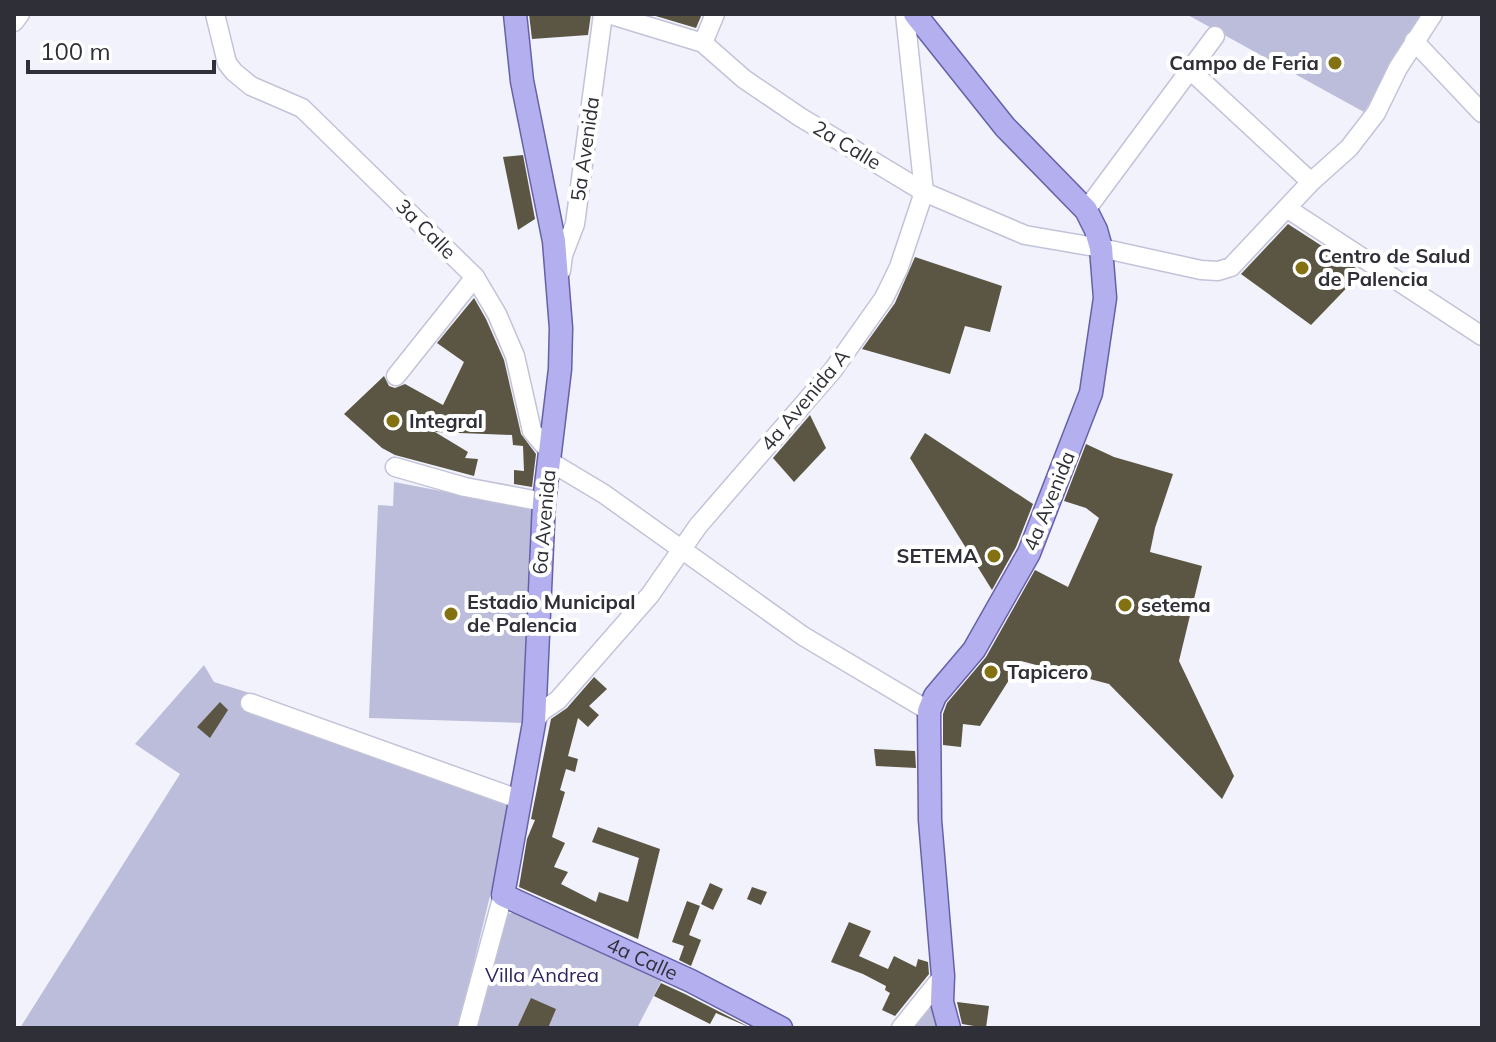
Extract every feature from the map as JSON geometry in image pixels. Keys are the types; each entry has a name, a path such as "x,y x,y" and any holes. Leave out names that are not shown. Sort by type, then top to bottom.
{"main road":[{"name":"6a Avenida","path":"503,895 534,723 544,502 560,369 559,282 554,241 522,81 515,14"},
{"name":"4a Avenida","path":"915,14 1005,127 1086,210 1101,248 1105,298 1091,393 1029,553 974,650 935,696 929,711"},
{"path":"929,711 930,820 943,976 942,1002 949,1028"},
{"name":"4a Calle","path":"503,895 691,981 781,1028"}],"street":[{"path":"14,22 20,14"},
{"name":"3a Calle","path":"215,14 227,63 251,86 302,108 475,277 497,314 515,356 532,431 549,457 803,636 929,711"},
{"name":"5a Avenida","path":"559,282 563,255 575,224 605,14"},
{"name":"2a Calle","path":"605,14 703,43 755,87 924,192 1025,235 1218,271 1231,267 1288,209"},
{"path":"703,43 715,14"},
{"name":"4a Avenida A","path":"534,723 650,595 724,494 833,370 884,298 899,267 924,192 905,14"},
{"path":"1433,14 1414,41 1376,113 1349,148 1311,182 1288,209 1482,336"},
{"path":"1086,210 1215,36"},
{"path":"1414,41 1482,113"},
{"path":"1189,69 1311,182"},
{"path":"396,376 475,277"},
{"path":"395,467 465,487 544,502"},
{"path":"250,703 521,800"},
{"name":"6a Avenida","path":"467,1028 503,895"},
{"path":"901,1028 943,976"}],"green space":[{"name":"Campo de Feria","path":"1186,14 1425,14 1364,112"},
{"name":"Estadio Municipal de Palencia","path":"394,482 534,509 524,723 369,718 378,505 393,506"},
{"path":"204,665 214,682 253,694 248,713 512,805 458,1028 20,1028 180,774 135,744"},
{"name":"Villa Andrea","path":"523,909 665,974 637,1028 474,1028 502,916"},
{"path":"932,998 944,1028 907,1028"}],"building":[{"path":"529,14 591,14 588,35 532,39"},
{"path":"649,14 702,14 696,28"},
{"path":"523,155 535,219 518,230 503,157"},
{"name":"Centro de Salud de Palencia","path":"1288,224 1362,272 1311,325 1241,274"},
{"path":"915,257 1002,286 990,332 965,326 950,374 862,349 895,303"},
{"path":"474,298 504,360 521,434 536,454 532,487 514,484 514,470 524,471 523,446 513,445 512,435 435,432 468,452 465,458 478,459 474,476 395,455 382,448 344,414 384,376 389,386 395,388 405,384 443,405 464,362 437,343"},
{"path":"810,415 826,448 794,482 773,458"},
{"name":"SETEMA","path":"925,433 1033,504 1016,547 992,590 910,458"},
{"name":"setema","path":"1086,444 1114,457 1173,474 1150,552 1202,566 1179,661 1234,776 1222,799 1109,684 1021,661 980,726 963,724 961,747 943,745 943,714 947,703 986,657 1035,570 1068,587 1099,518 1086,508 1064,501"},
{"path":"594,677 607,689 589,706 599,715 588,727 578,718 568,756 578,759 575,772 566,769 560,790 565,792 552,837 565,843 554,867 568,872 561,884 596,902 599,892 628,902 639,858 592,842 598,827 660,849 638,939 519,887 527,839 535,820 531,819 551,719 567,708"},
{"path":"220,702 228,710 210,738 197,727"},
{"path":"874,749 915,751 916,768 876,766"},
{"path":"710,883 723,889 713,910 701,904"},
{"path":"752,887 767,892 761,905 747,899"},
{"path":"687,901 700,906 689,935 701,940 691,966 679,960 684,946 672,942"},
{"path":"849,922 871,931 859,956 888,969 894,956 916,967 918,959 928,962 929,974 895,1016 882,1010 890,993 885,990 886,986 831,962"},
{"path":"661,983 751,1028 716,1013 710,1024 654,996"},
{"path":"531,998 556,1009 548,1028 517,1028"},
{"path":"957,1002 989,1006 986,1028 962,1024"}],"place":[{"name":"Campo de Feria","path":"1335,63"},
{"name":"Centro de Salud de Palencia","path":"1302,268"},
{"name":"Integral","path":"393,421"},
{"name":"SETEMA","path":"994,556"},
{"name":"setema","path":"1125,605"},
{"name":"Estadio Municipal de Palencia","path":"451,614"},
{"name":"Tapicero","path":"991,672"}]}
